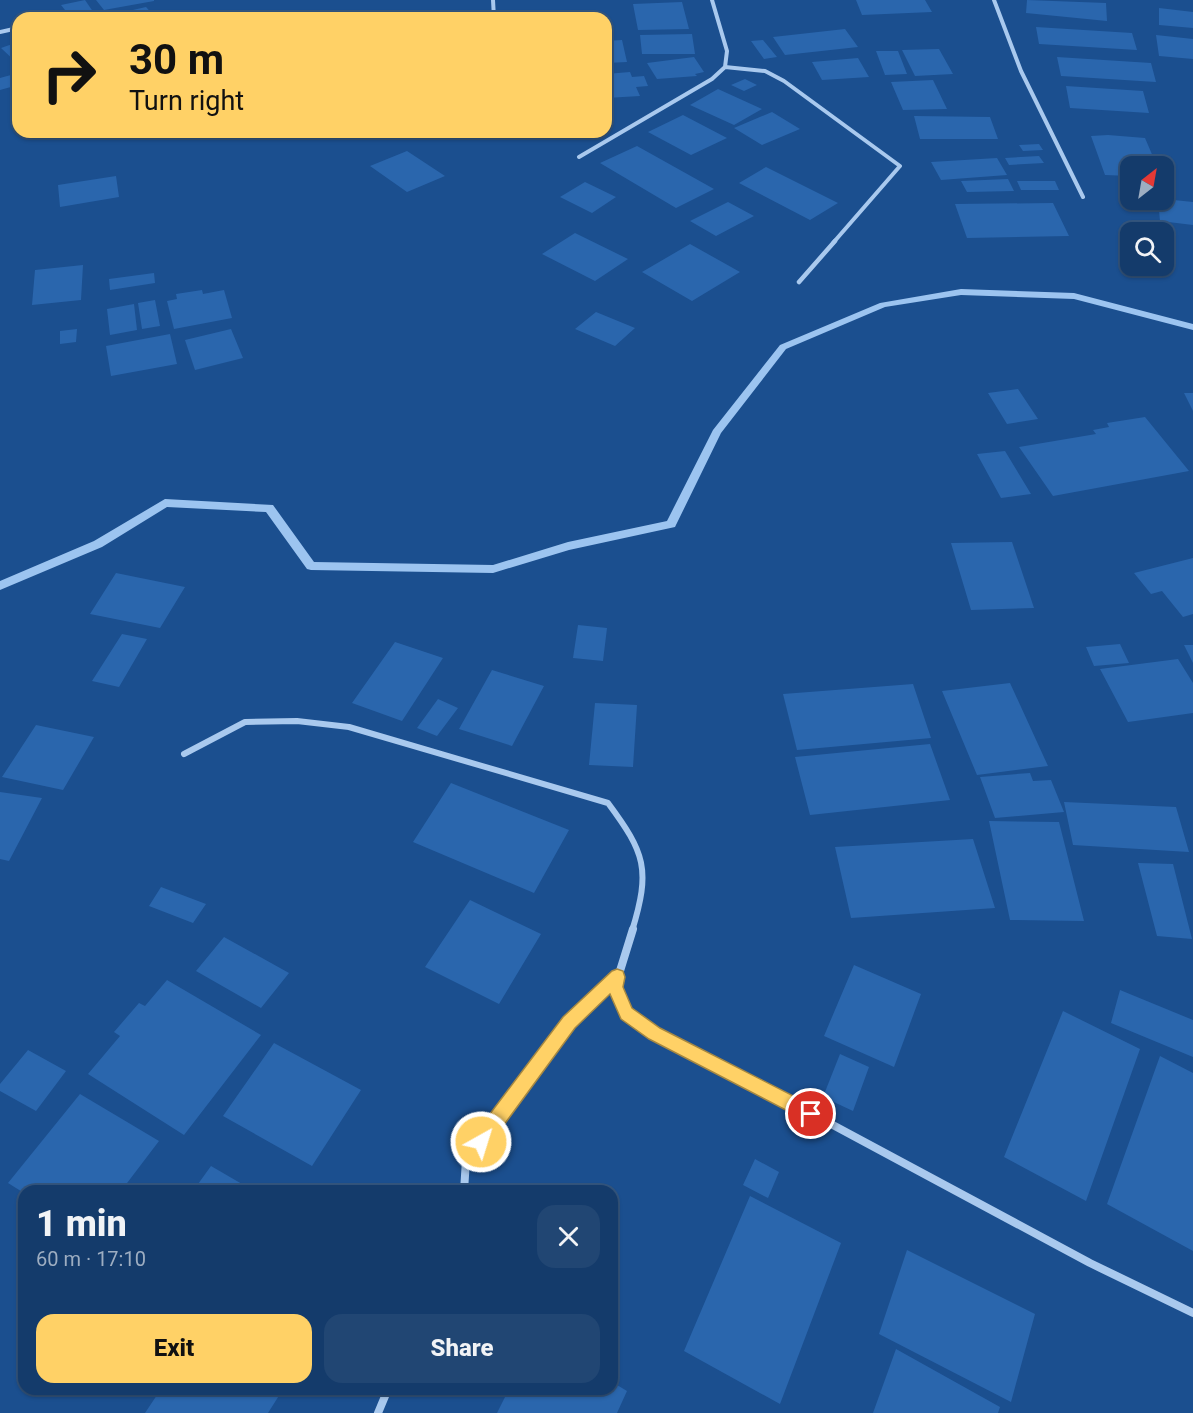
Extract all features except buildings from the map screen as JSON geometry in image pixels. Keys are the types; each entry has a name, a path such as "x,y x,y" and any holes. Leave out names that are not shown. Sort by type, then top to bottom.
{"street":[{"path":"612,138 712,79 725,68 727,51 712,0"},
{"path":"994,0 1021,71 1083,197"},
{"path":"725,68 765,71 784,81 900,166 799,282"},
{"path":"579,157 611,138"},
{"path":"184,754 245,722 297,721 349,727 608,803 632,838 643,862 639,903 615,987 627,1014 655,1034 831,1124 1090,1263 1193,1313"},
{"path":"464,1185 466,1160 510,1106 569,1022 617,977"},
{"path":"378,1413 386,1395"}],"waterway":[{"path":"0,586 98,544 165,503 269,508 311,566 493,569 568,546 671,524 717,432 783,347 883,305 961,292 1074,296 1193,327"}],"route":[{"path":"481,1142 510,1106 569,1022 617,977 615,987 627,1014 655,1034 811,1114"}]}
